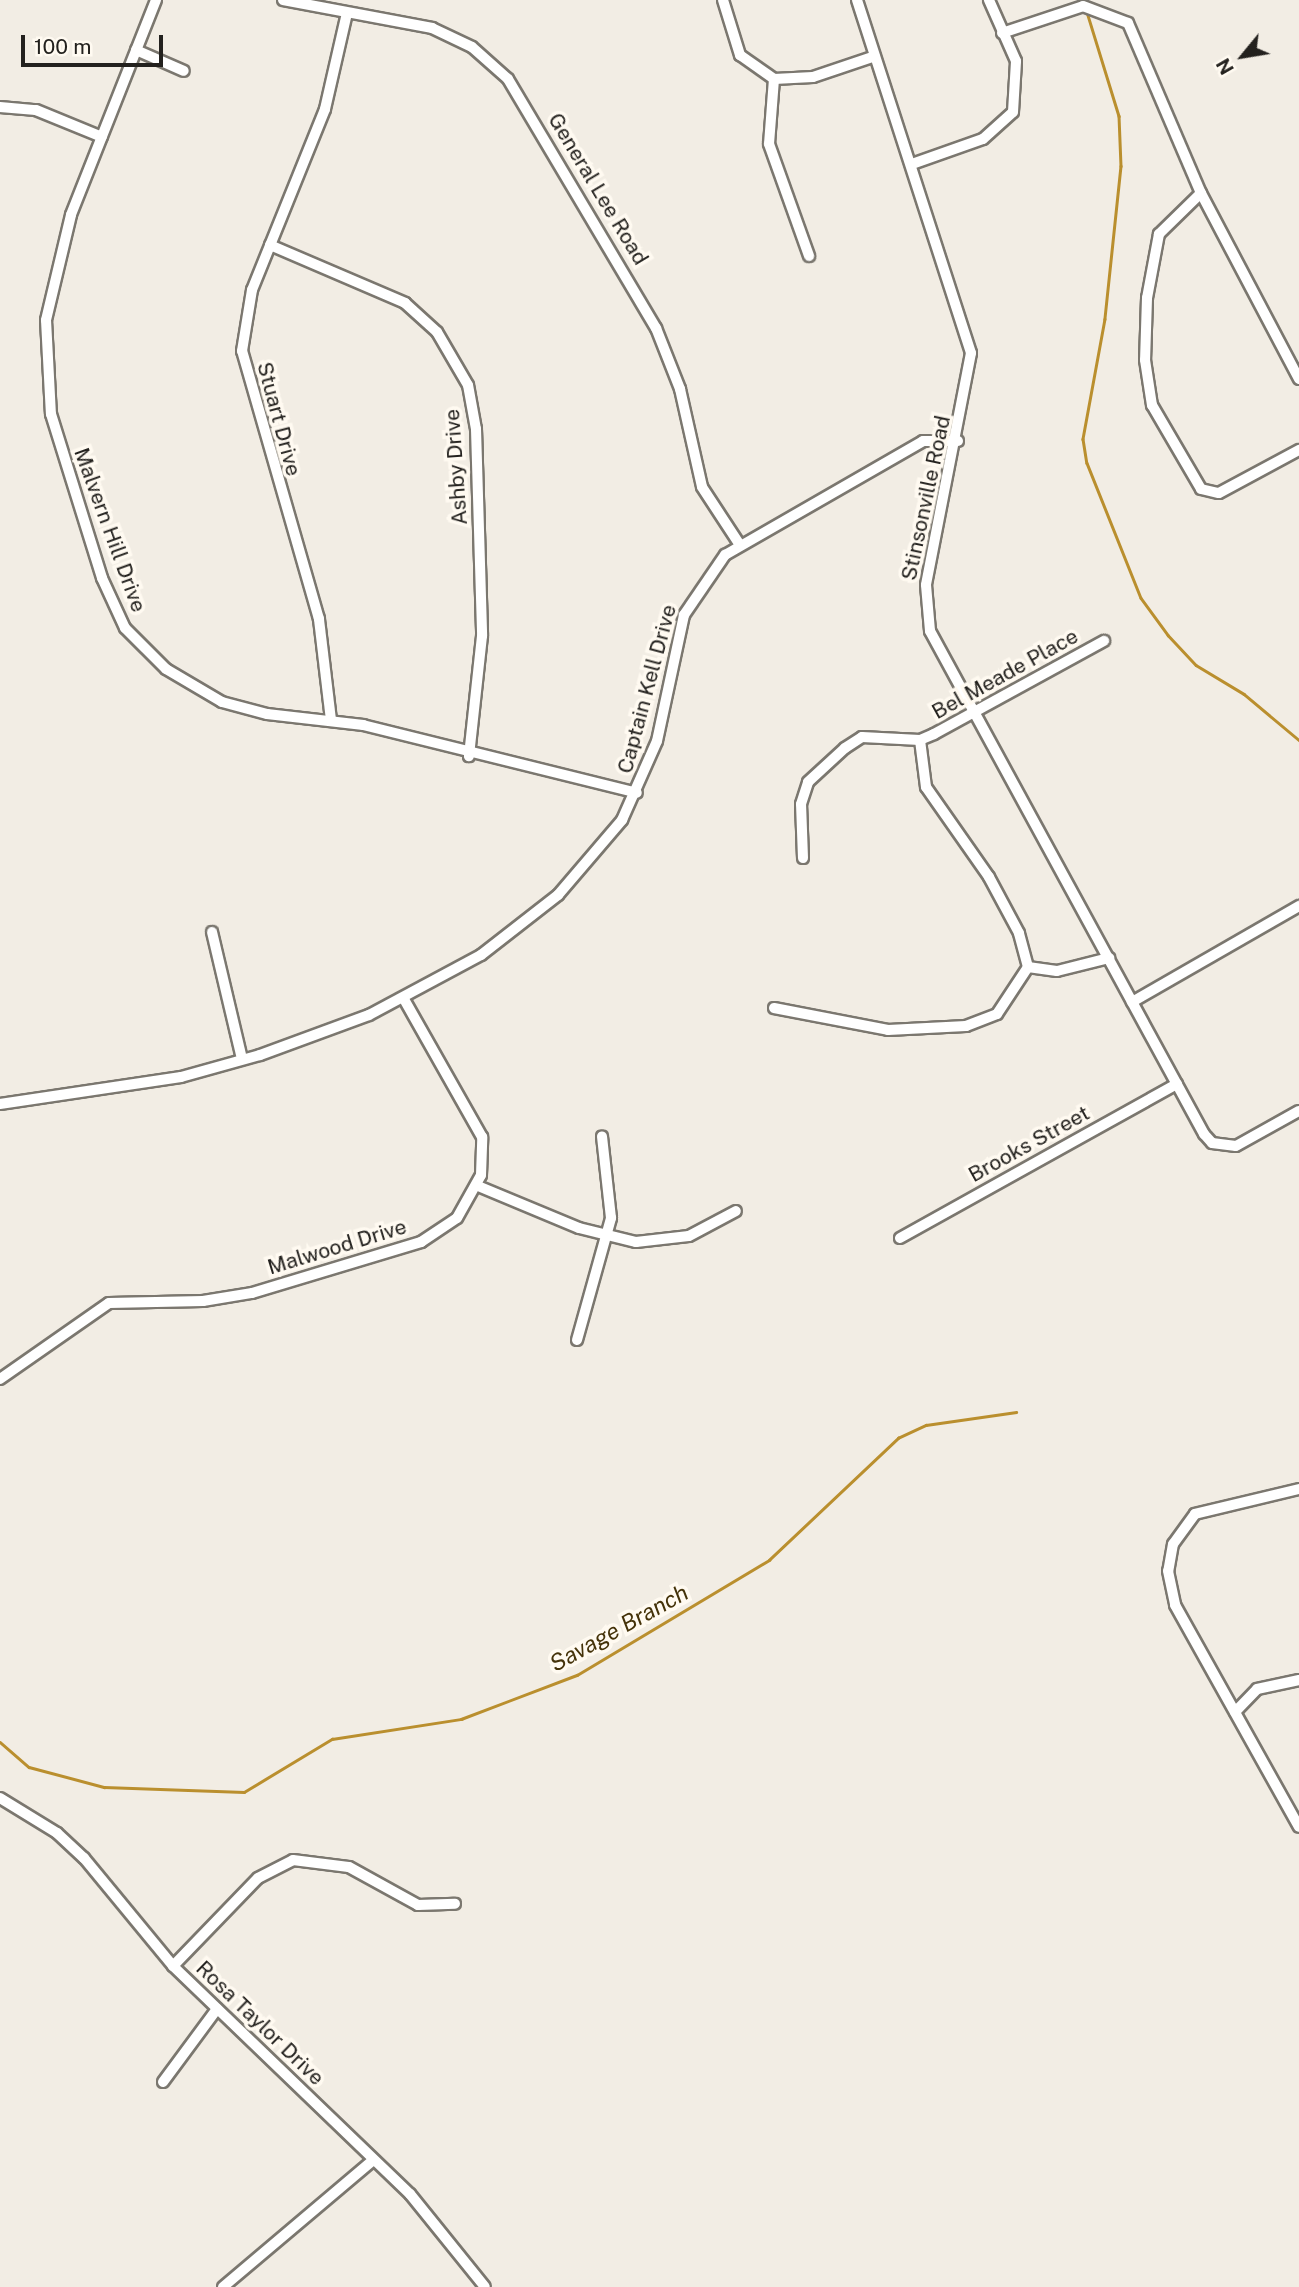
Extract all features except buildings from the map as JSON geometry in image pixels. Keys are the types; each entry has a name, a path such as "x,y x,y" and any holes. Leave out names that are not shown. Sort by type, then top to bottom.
{"street":[{"name":"Malvern Hill Drive","path":"156,0 59,250 46,336 51,414 106,589 136,641 199,691 267,714 331,720 469,756 637,793"},
{"name":"General Lee Road","path":"283,0 447,34 495,65 519,94 656,328 680,389 702,487 740,545"},
{"path":"723,0 740,55 774,79 813,77 876,56"},
{"name":"Stinsonville Road","path":"857,0 971,353 958,441 924,606 930,631 1177,1084 1212,1143 1236,1146 1299,1111"},
{"path":"912,164 983,139 1013,112 1018,76 989,0"},
{"path":"1002,33 1083,6 1128,23 1201,193 1299,379"},
{"name":"Stuart Drive","path":"331,720 319,619 243,363 246,309 325,109 347,13"},
{"path":"136,50 184,71"},
{"path":"774,79 769,144 808,256"},
{"path":"0,107 36,110 102,137"},
{"path":"1201,193 1159,234 1146,323 1152,405 1201,489 1219,493 1299,450"},
{"name":"Ashby Drive","path":"270,245 405,303 443,341 468,385 476,429 482,636 469,756"},
{"name":"Captain Kell Drive","path":"0,1104 181,1077 242,1059 404,999 481,955 558,895 607,843 637,793 657,741 684,615 708,575 740,545 923,441 958,441"},
{"name":"Bel Meade Place","path":"803,858 801,804 820,767 862,737 920,740 975,713 1104,641"},
{"path":"774,1008 888,1030 966,1026 997,1014 1028,967 1019,933 989,877 926,787 920,740"},
{"path":"1132,1002 1299,906"},
{"path":"212,932 242,1059"},
{"path":"1028,967 1057,971 1109,958"},
{"name":"Malwood Drive","path":"0,1380 109,1303 165,1304 252,1293 421,1242 457,1218 478,1186 482,1137 404,999"},
{"name":"Brooks Street","path":"900,1238 1177,1084"},
{"path":"578,1340 607,1237 611,1181 602,1136"},
{"path":"478,1186 607,1237 654,1242 690,1236 736,1211"},
{"path":"1299,1489 1202,1510 1173,1544 1168,1572 1174,1601 1299,1827"},
{"path":"1236,1712 1257,1689 1299,1680"},
{"name":"Rosa Taylor Drive","path":"0,1798 75,1850 173,1966 410,2194 485,2287"},
{"path":"173,1966 258,1878 293,1860 349,1867 418,1905 455,1904"},
{"path":"163,2082 217,2009"},
{"path":"223,2287 373,2161"}],"waterway":[{"path":"1087,12 1119,116 1121,166 1105,319 1083,439 1087,463 1141,598 1168,635 1196,665 1244,694 1299,740"},
{"name":"Savage Branch","path":"0,1742 29,1767 104,1787 244,1792 332,1739 461,1719 577,1675 769,1560 898,1438 926,1425 1016,1412"}]}
